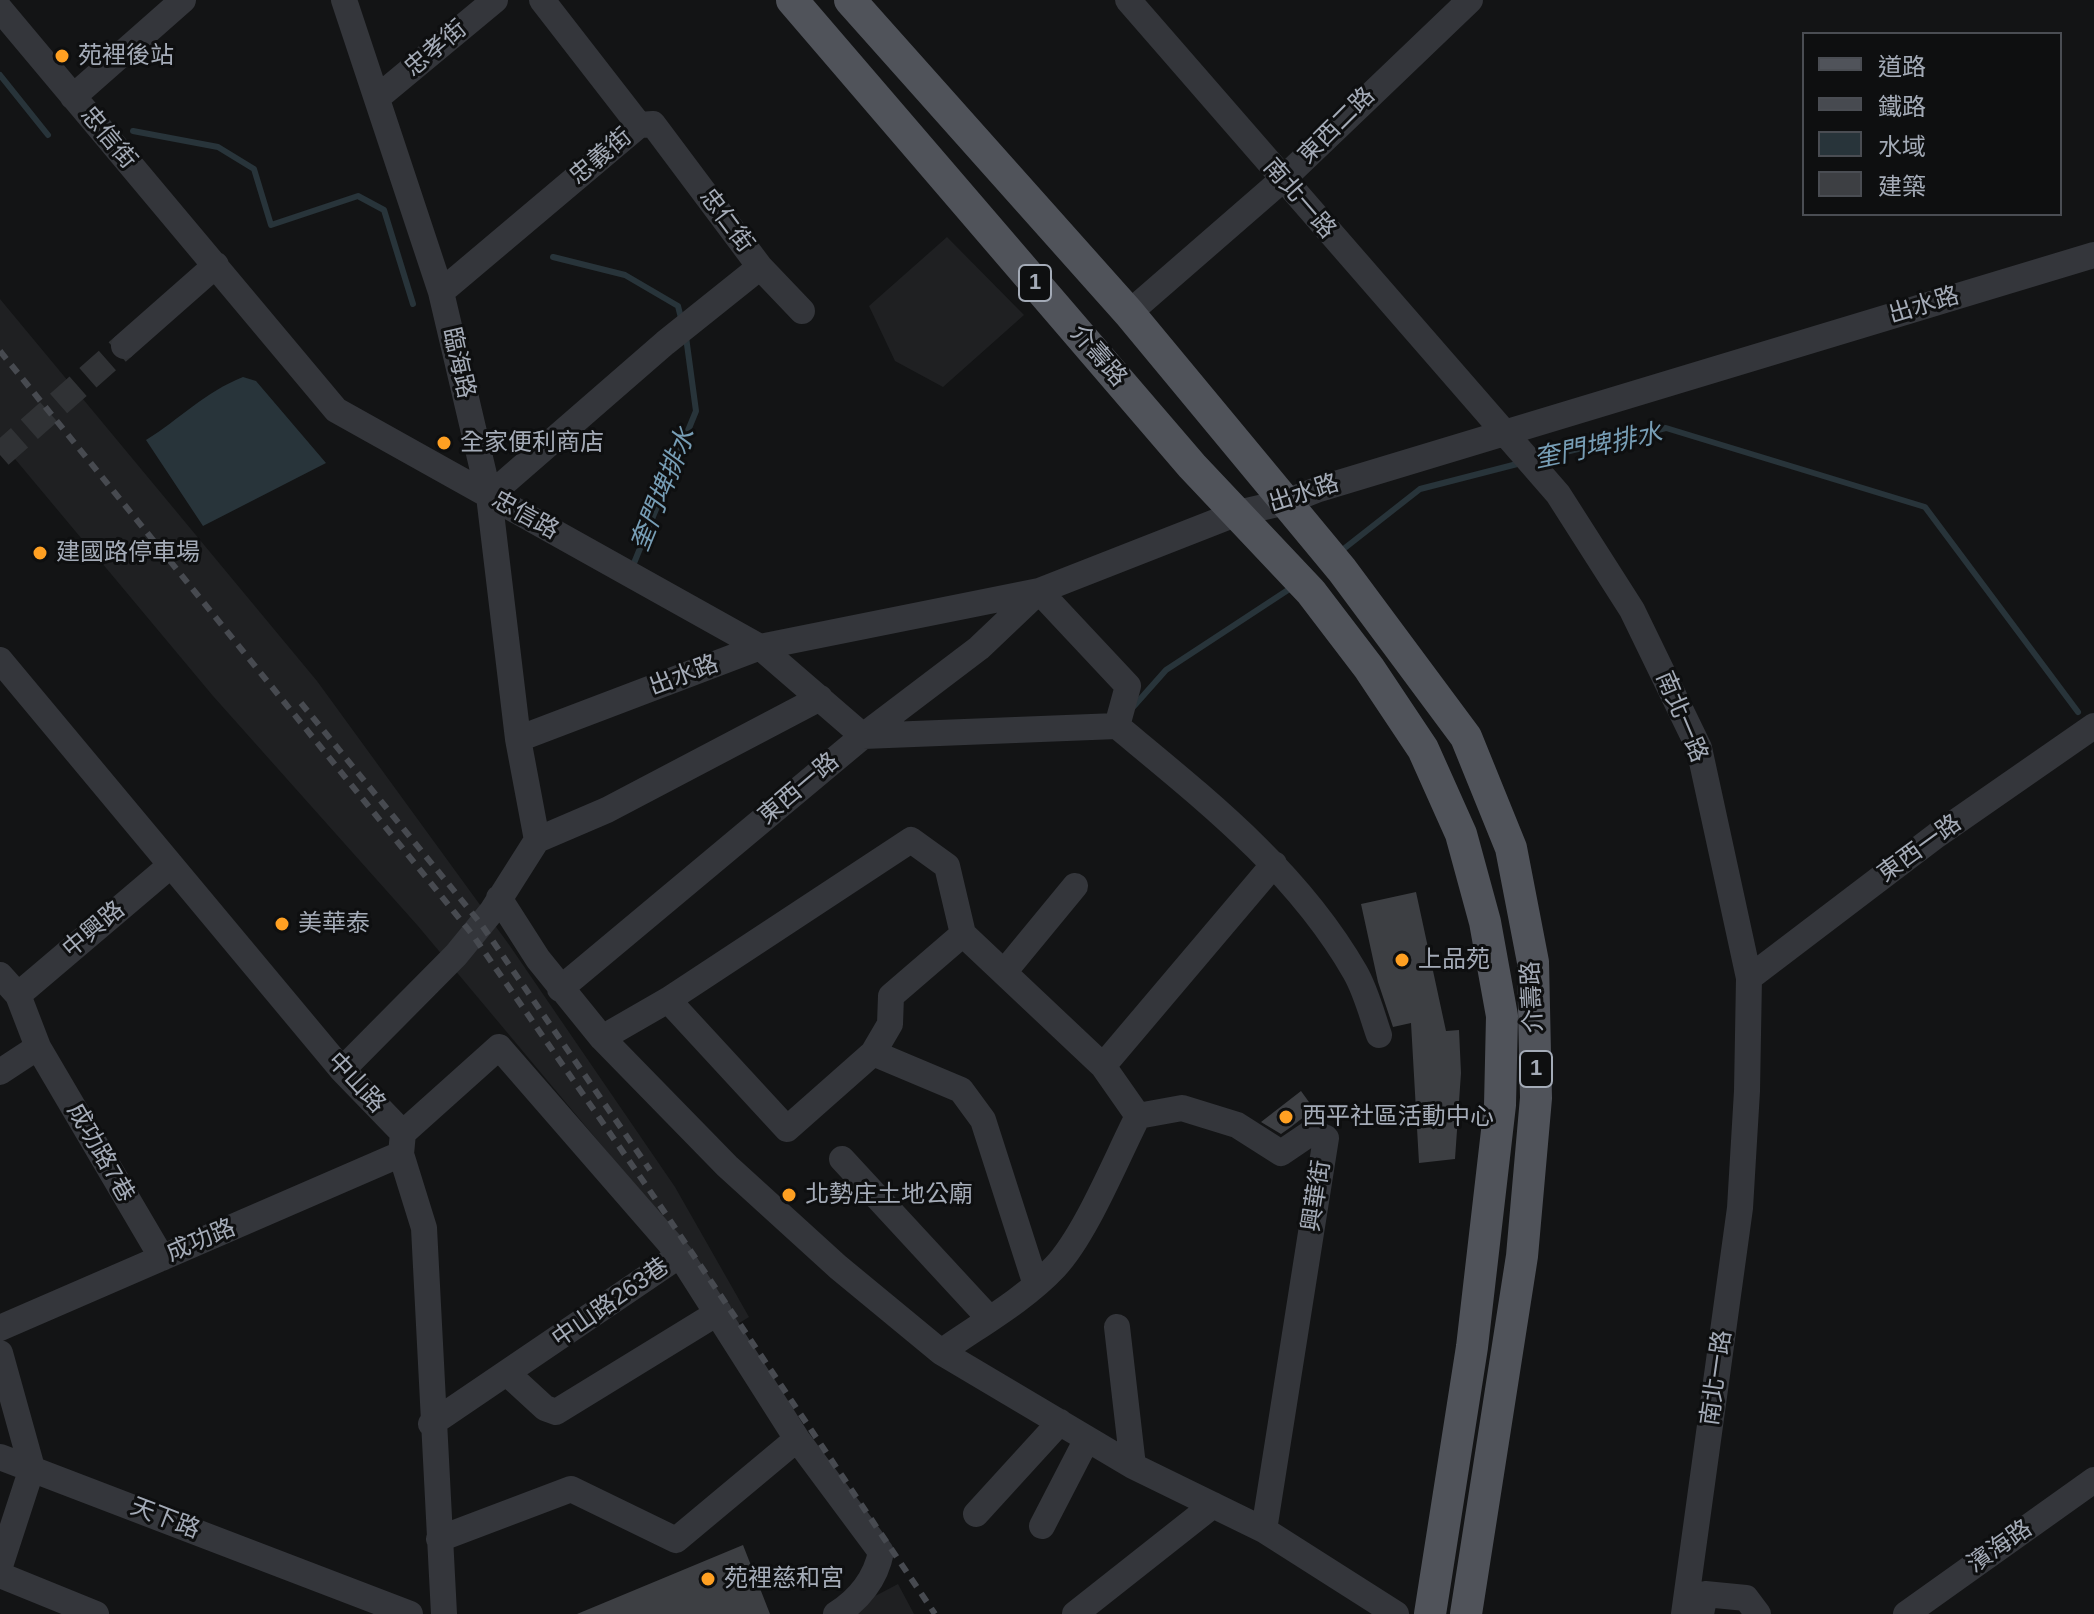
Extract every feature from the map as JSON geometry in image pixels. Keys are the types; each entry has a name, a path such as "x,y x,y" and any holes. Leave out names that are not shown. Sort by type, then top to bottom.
{"main road":[{"name":"介壽路","path":"792,0 1192,466 1311,592 1369,668 1423,749 1461,834 1485,922 1502,1016 1500,1105 1472,1347 1430,1614"},
{"name":"1","path":"850,0 1129,313 1286,502"},
{"name":"介壽路","path":"1286,502 1342,570 1466,737 1511,848 1533,962 1536,1098 1522,1256 1466,1614"}],"street":[{"path":"73,97 183,0"},
{"name":"臨海路","path":"344,0 441,292 489,496 518,739 537,840"},
{"name":"忠孝街","path":"377,98 495,0"},
{"name":"忠義街","path":"441,292 639,125 542,0"},
{"name":"南北一路","path":"1128,0 1558,494 1632,610 1699,748 1749,978 1740,1208 1684,1614"},
{"name":"東西二路","path":"1129,313 1282,180 1470,0"},
{"name":"忠信街","path":"0,9 216,265"},
{"name":"忠仁街","path":"489,496 699,314 760,267 653,124 639,125"},
{"name":"出水路","path":"518,739 760,647 1039,591 1238,513 1510,440 2094,255"},
{"path":"124,346 216,265"},
{"name":"忠信路","path":"216,265 336,410 760,647 863,736"},
{"path":"760,267 802,311"},
{"path":"1039,591 1128,686 1117,726"},
{"name":"東西一路","path":"560,989 863,736 979,648 1039,591"},
{"name":"中山路","path":"0,660 402,1144 424,1228 431,1424 444,1614"},
{"path":"342,1070 441,972 499,898 537,840 607,810 820,698"},
{"path":"863,736 1117,726 1220,812 1299,888 1356,974 1379,1035"},
{"name":"東西一路","path":"1749,978 1937,835 2094,726"},
{"path":"602,1038 668,1000 911,840 947,866 963,934 1103,1066 1138,1116 1072,1245 1036,1285 941,1352"},
{"path":"1103,1066 1274,864"},
{"name":"中興路","path":"18,995 171,865"},
{"path":"1005,971 1075,886"},
{"path":"499,898 560,989 602,1038 727,1166 838,1267 941,1352 1133,1466 1264,1530 1383,1610"},
{"path":"668,1000 787,1129 873,1053 890,1024 891,996 963,934"},
{"name":"成功路7巷","path":"0,975 18,995 38,1047 162,1258"},
{"path":"0,1072 38,1047"},
{"name":"成功路","path":"0,1328 162,1258 402,1144 499,1047"},
{"name":"中山路263巷","path":"431,1424 680,1255 499,1047"},
{"path":"873,1053 961,1090 983,1120 1036,1285"},
{"name":"興華街","path":"1138,1116 1182,1108 1237,1125 1281,1153 1312,1132 1326,1138 1264,1530"},
{"path":"842,1159 989,1318"},
{"path":"680,1255 797,1439 881,1552 877,1571 867,1587 836,1614"},
{"path":"508,1374 545,1408 556,1412 719,1312"},
{"path":"1117,1327 1133,1466"},
{"path":"0,1353 32,1468 0,1566"},
{"path":"976,1514 1060,1422"},
{"path":"439,1539 571,1489 676,1540 797,1439"},
{"path":"1042,1526 1087,1439"},
{"name":"天下路","path":"0,1457 410,1614"},
{"name":"濱海路","path":"1906,1614 2094,1480"},
{"path":"1075,1614 1213,1505"},
{"path":"0,1575 96,1614"},
{"path":"1701,1614 1705,1594 1746,1598 1758,1614"}],"shaded area":[{"path":"947,237 1024,315 943,387 895,361 869,306"},
{"path":"0,299 317,681 510,946 675,1187 749,1317 733,1327 608,1153 418,926 213,696 0,441"},
{"path":"898,1584 914,1614 841,1614"}],"water":[{"path":"243,377 256,381 326,463 203,526 146,440 205,398"}],"building":[{"path":"1416,892 1446,1031 1459,1030 1461,1073 1455,1159 1419,1163 1411,1023 1393,1027 1378,982 1361,904"},
{"name":"西平社區活動中心","path":"1301,1091 1314,1109 1291,1127 1281,1134 1261,1122"},
{"name":"苑裡慈和宮","path":"743,1545 770,1614 577,1614"}],"waterway":[{"name":"奎門埤排水","path":"0,75 48,135"},
{"name":"奎門埤排水","path":"133,131 218,147 254,169 271,225 358,196 384,210 413,304"},
{"name":"奎門埤排水","path":"553,257 625,275 678,306 682,322"},
{"name":"奎門埤排水","path":"632,568 696,411 686,337"},
{"name":"奎門埤排水","path":"1536,459 1666,428 1925,507 2078,712"},
{"name":"奎門埤排水","path":"1341,551 1420,489 1521,463"},
{"name":"奎門埤排水","path":"1134,706 1166,670 1294,586"}],"tunnel":[{"path":"0,455 124,346"}],"railway":[{"path":"0,351 472,934 659,1204 935,1614"},
{"path":"301,703 481,924 650,1170"}],"place":[{"name":"苑裡後站","path":"62,56"},
{"name":"全家便利商店","path":"444,443"},
{"name":"建國路停車場","path":"40,553"},
{"name":"美華泰","path":"282,924"},
{"name":"上品苑","path":"1402,960"},
{"name":"西平社區活動中心","path":"1286,1117"},
{"name":"北勢庄土地公廟","path":"789,1195"},
{"name":"苑裡慈和宮","path":"708,1579"}]}
